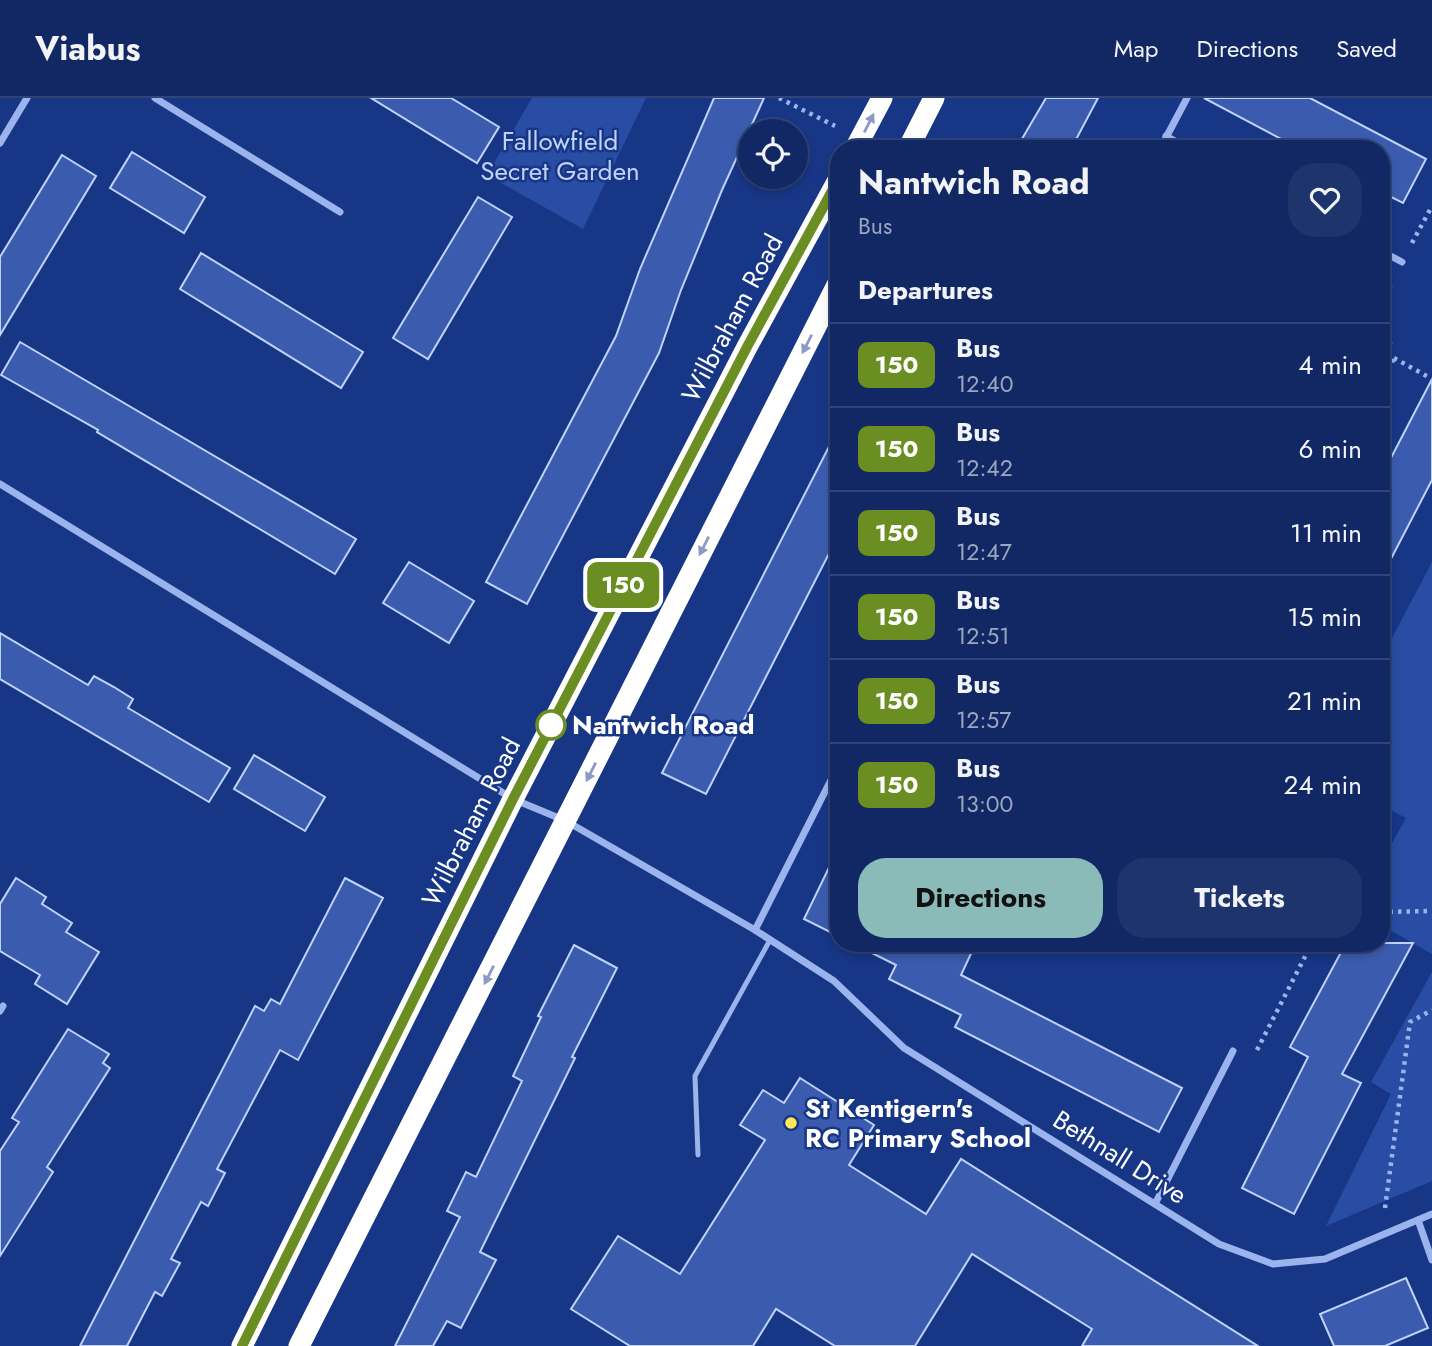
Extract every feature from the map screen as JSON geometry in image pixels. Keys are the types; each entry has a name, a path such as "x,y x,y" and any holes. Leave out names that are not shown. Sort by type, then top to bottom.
{"highway":[{"path":"860,140 882,98"},
{"path":"913,140 934,98"},
{"name":"Wilbraham Road","path":"242,1346 513,799 747,347 830,195"},
{"path":"299,1346 830,299"}],"street":[{"path":"0,143 27,98"},
{"path":"155,98 340,212"},
{"path":"1164,140 1187,98"},
{"path":"1166,136 1173,140"},
{"path":"1390,256 1402,262"},
{"path":"0,484 513,799 566,821"},
{"path":"755,930 830,782"},
{"name":"Bethnall Drive","path":"566,821 755,930 834,981 904,1048 1219,1244 1273,1264 1325,1259 1432,1214"},
{"path":"1155,1204 1233,1051"},
{"path":"1418,1220 1432,1260"}],"lane":[{"path":"698,1155 695,1076 770,940"}],"path":[{"path":"779,98 851,140"},
{"path":"1390,356 1432,379"},
{"path":"1390,366 1394,358"},
{"path":"1390,912 1432,911"},
{"path":"1233,1051 1252,1060 1307,952"},
{"path":"1381,1235 1410,1022 1432,1010"}],"green space":[{"name":"Fallowfield Secret Garden","path":"532,98 646,98 583,229 487,175"},
{"path":"1432,562 1432,954 1390,930 1390,847 1406,818 1390,810 1390,642"},
{"path":"1432,972 1432,1181 1326,1226 1391,1094 1371,1082"}],"building":[{"path":"371,98 451,98 499,127 477,163"},
{"path":"714,98 764,98 754,119 738,119 738,155 681,290 659,353 527,604 486,582 616,336 640,269"},
{"path":"1046,98 1098,98 1076,140 1021,140"},
{"path":"1204,98 1310,98 1390,140 1283,140"},
{"path":"1390,140 1426,159 1403,203 1390,196"},
{"path":"132,152 205,197 184,233 110,188"},
{"path":"62,155 96,176 0,335 0,257"},
{"path":"478,197 512,217 428,359 393,338"},
{"path":"201,253 363,352 341,388 180,289"},
{"path":"20,342 356,539 335,574 97,432 98,430 1,375"},
{"path":"1432,379 1432,480 1390,561 1390,460"},
{"path":"830,445 830,552 706,794 662,773"},
{"path":"409,562 474,601 449,643 383,603"},
{"path":"0,633 88,685 94,676 114,687 133,699 128,708 230,768 209,802 0,679"},
{"path":"254,755 325,797 305,831 234,789"},
{"path":"830,865 830,932 804,919"},
{"path":"16,878 46,897 42,904 72,923 66,932 99,952 67,1004 35,984 40,975 0,951 0,904"},
{"path":"345,878 383,898 298,1060 280,1050 217,1169 225,1173 208,1206 201,1202 171,1259 180,1263 162,1296 155,1292 127,1346 80,1346 255,1006 264,1011 271,999 280,1004"},
{"path":"1390,943 1413,943 1342,1074 1361,1083 1294,1214 1242,1188 1308,1057 1290,1047 1341,952 1390,952"},
{"path":"574,945 617,968 480,1252 496,1260 461,1328 447,1321 433,1346 395,1346 460,1217 447,1211 466,1172 476,1177 522,1081 513,1076 541,1017 538,1016"},
{"path":"870,952 972,952 961,975 1182,1088 1159,1132 955,1027 961,1015 889,979 896,965"},
{"path":"68,1029 109,1054 103,1063 110,1068 47,1167 53,1172 0,1256 0,1151 19,1122 12,1118"},
{"path":"800,1078 874,1125 849,1165 926,1214 961,1159 1258,1346 1082,1346 1092,1329 972,1254 915,1346 835,1346 776,1309 753,1346 630,1346 571,1309 618,1236 680,1274 765,1140 740,1125 763,1090 784,1103"},
{"path":"1406,1278 1428,1328 1385,1346 1334,1346 1320,1314"}],"bus line":[{"name":"150","path":"242,1346 513,799 747,347 830,195"}],"place":[{"name":"Nantwich Road","path":"551,725"},
{"name":"St Kentigern's RC Primary School","path":"791,1123"}]}
